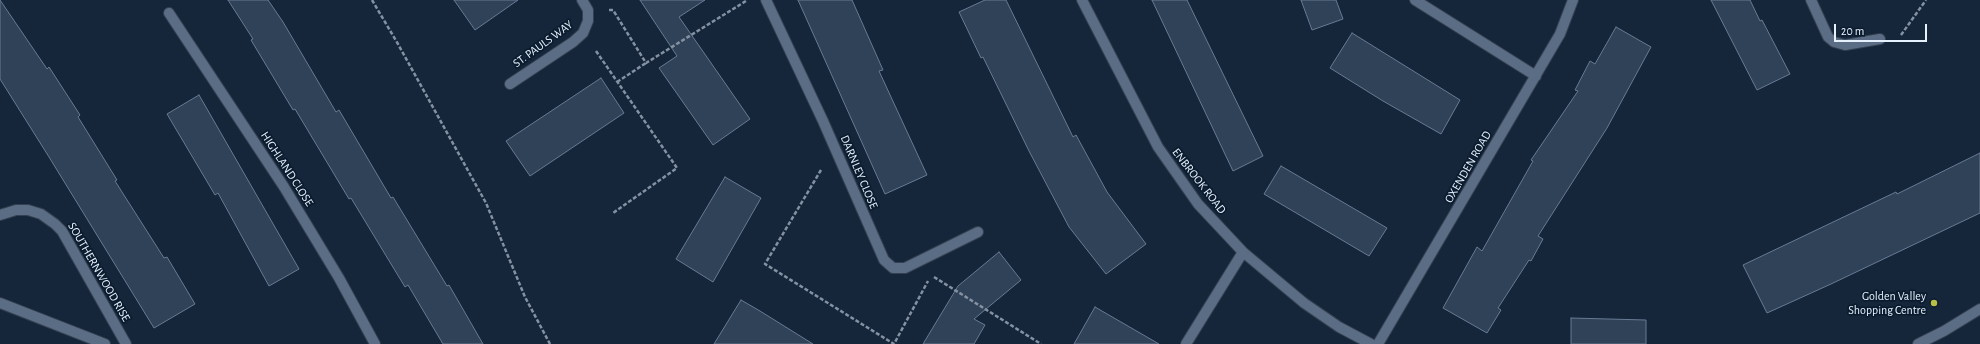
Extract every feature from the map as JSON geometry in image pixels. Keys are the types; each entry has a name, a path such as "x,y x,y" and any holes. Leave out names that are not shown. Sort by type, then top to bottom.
{"street":[{"name":"DARNLEY CLOSE","path":"766,0 835,148 884,260 893,268 905,268 978,232"},
{"name":"ENBROOK ROAD","path":"1082,0 1158,148 1198,204 1243,252 1304,303 1339,327 1371,344"},
{"path":"1415,0 1536,76"},
{"name":"OXENDEN ROAD","path":"1378,344 1560,34 1573,0"},
{"path":"1811,0 1828,37 1834,42 1845,46 1880,39"},
{"name":"ST. PAULS WAY","path":"510,84 573,42 583,33 588,21 588,10 584,2"},
{"name":"HIGHLAND CLOSE","path":"169,13 284,187 339,278 375,344"},
{"name":"SOUTHERNWOOD RISE","path":"0,215 16,210 28,210 41,214 62,231 126,344"},
{"path":"1186,344 1243,252"},
{"path":"0,303 105,344"},
{"path":"1918,344 1944,331 1980,309"}],"path":[{"path":"372,0 486,203 525,297 550,344"},
{"path":"617,82 748,0"},
{"path":"1880,39 1894,42 1906,29 1926,0"},
{"path":"584,2 613,10 646,63"},
{"path":"583,33 677,168 613,213"},
{"path":"835,148 765,264 894,344 932,275 1040,344"}],"building":[{"path":"0,0 47,69 49,67 80,115 78,117 117,180 115,181 164,258 167,257 195,304 154,328 0,79"},
{"path":"228,0 268,0 283,22 336,112 339,110 391,198 393,197 447,286 449,285 483,344 443,344 408,285 405,287 351,198 349,199 295,109 293,110 251,40 253,39"},
{"path":"454,0 518,0 475,30"},
{"path":"640,0 705,0 679,17 750,119 713,145 659,68 677,56"},
{"path":"798,0 852,0 883,70 879,71 927,175 885,194"},
{"path":"985,0 1006,0 1073,137 1076,135 1107,192 1146,244 1106,274 1069,227 1029,151 983,57 981,58 959,12"},
{"path":"1152,0 1187,0 1263,156 1233,171"},
{"path":"1301,0 1336,0 1343,19 1312,30"},
{"path":"1711,0 1750,0 1790,74 1757,90"},
{"path":"1616,27 1651,47 1607,128 1538,236 1543,239 1531,261 1529,260 1498,308 1501,310 1487,333 1443,308 1477,247 1482,251 1533,161 1531,160 1578,91 1575,90 1590,61 1595,64"},
{"path":"1352,33 1460,100 1441,134 1383,101 1330,68"},
{"path":"601,78 624,113 530,176 506,141"},
{"path":"199,95 299,269 269,286 218,193 215,195 167,114"},
{"path":"1980,153 1980,213 1767,313 1743,265 1896,192 1897,194"},
{"path":"1281,166 1387,228 1369,256 1264,194"},
{"path":"725,177 761,198 713,282 676,259"},
{"path":"999,252 1021,280 974,319 985,325 974,344 923,344 958,286"},
{"path":"741,300 760,311 813,344 714,344"},
{"path":"1095,307 1159,344 1074,344"},
{"path":"1571,318 1646,320 1646,344 1571,344"}],"place":[{"name":"Golden Valley Shopping Centre","path":"1934,303"}]}
